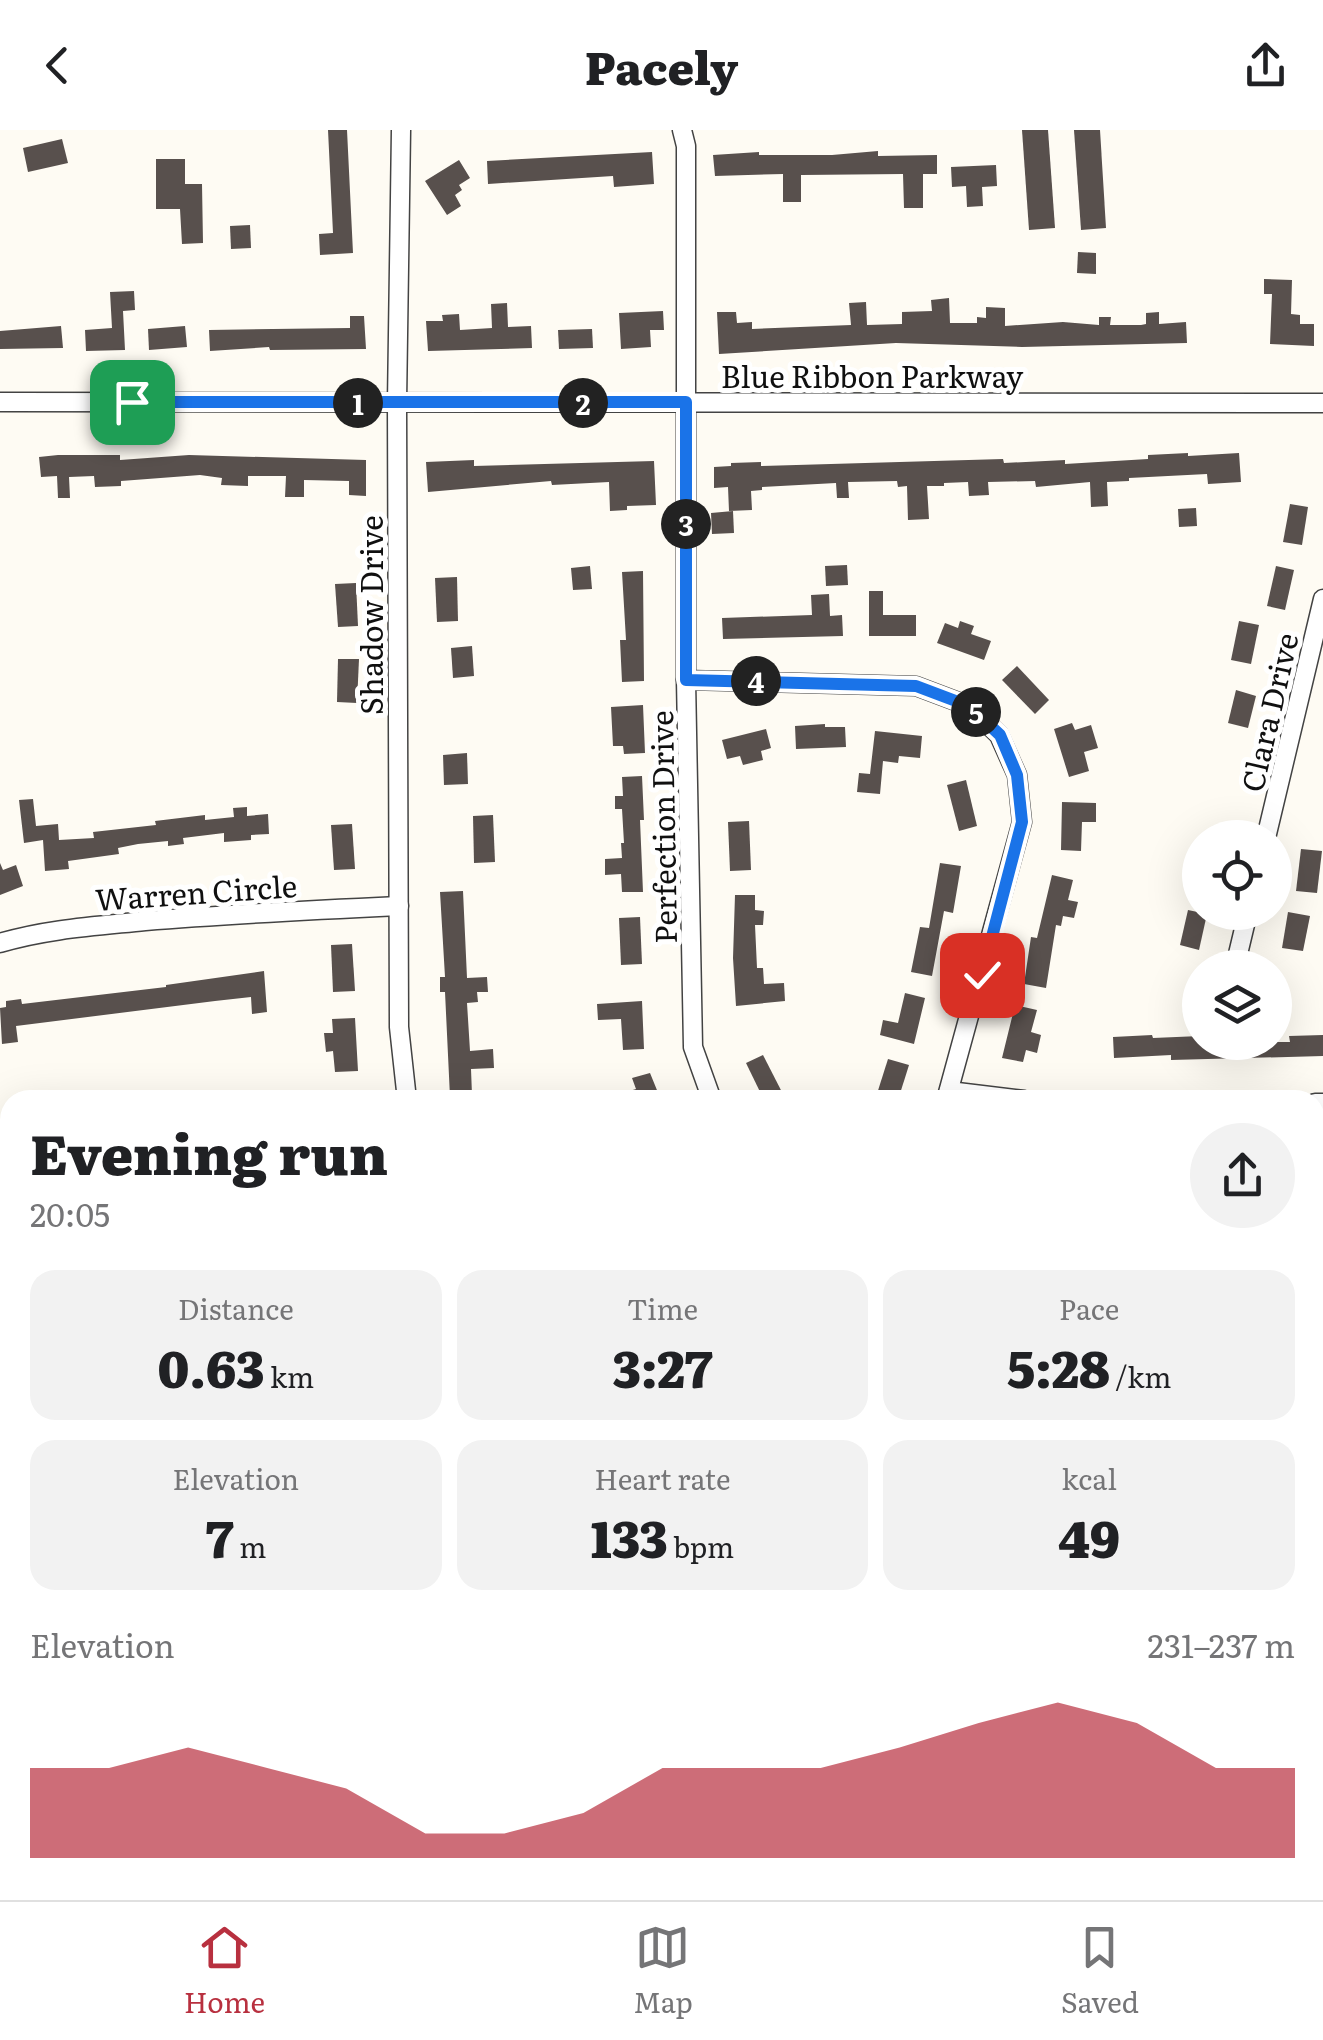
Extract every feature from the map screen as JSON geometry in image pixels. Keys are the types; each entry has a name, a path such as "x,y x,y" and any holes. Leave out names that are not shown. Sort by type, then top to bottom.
{"street":[{"name":"Shadow Drive","path":"401,130 397,403 399,906 400,1027 406,1090"},
{"name":"Perfection Drive","path":"682,130 686,146 686,680 693,1048 708,1090"},
{"name":"Blue Ribbon Parkway","path":"0,402 1323,403"},
{"name":"Clara Drive","path":"1270,820 1323,599"},
{"path":"686,680 916,686 969,706 1000,735 1017,775 1022,822 949,1090"},
{"name":"Warren Circle","path":"0,943 124,923 234,913 399,906"}],"building":[{"path":"328,130 347,130 353,253 320,255 319,234 333,233"},
{"path":"1022,130 1048,130 1055,228 1029,230"},
{"path":"1074,130 1100,130 1106,228 1081,230"},
{"path":"62,139 68,163 28,172 23,148"},
{"path":"878,151 878,156 937,155 937,174 923,174 923,208 904,208 903,174 801,175 801,202 783,202 783,174 715,176 713,155 832,155"},
{"path":"652,152 654,184 614,187 613,176 488,184 487,161"},
{"path":"156,159 185,159 185,184 202,184 203,243 182,244 180,209 156,209"},
{"path":"459,160 470,178 459,185 462,190 455,195 461,206 447,215 425,181"},
{"path":"996,165 997,186 982,187 983,206 967,207 966,186 952,187 951,167"},
{"path":"250,225 251,248 231,249 230,226"},
{"path":"1078,252 1096,253 1096,274 1077,273"},
{"path":"1264,279 1292,280 1291,314 1300,315 1300,324 1314,324 1314,346 1270,344 1272,294 1264,294"},
{"path":"134,291 135,310 123,311 125,350 86,351 85,330 112,328 110,292"},
{"path":"949,298 950,323 977,323 977,317 986,318 986,307 1005,308 1005,326 1063,322 1099,325 1099,317 1111,317 1110,325 1141,325 1146,324 1146,313 1159,312 1159,324 1186,322 1187,343 1022,347 896,343 719,354 717,312 736,312 737,323 752,322 752,329 851,325 849,303 866,302 867,325 902,324 902,312 932,311 931,300"},
{"path":"507,303 508,327 531,326 532,348 428,351 426,321 443,321 442,315 459,314 460,330 492,328 491,304"},
{"path":"663,311 664,330 650,330 651,347 621,349 619,313"},
{"path":"350,316 364,316 366,349 269,347 210,351 209,330 350,328"},
{"path":"61,326 63,348 0,349 0,331"},
{"path":"185,326 187,347 149,350 148,329"},
{"path":"592,329 593,348 559,349 558,330"},
{"path":"1188,453 1239,453 1241,482 1208,484 1207,474 1129,478 1107,482 1108,506 1091,507 1090,482 1036,487 1035,481 988,482 989,495 969,496 968,482 944,483 927,486 929,519 908,520 907,486 898,487 897,481 848,482 849,498 837,498 836,483 762,487 751,491 752,510 729,511 728,487 714,488 714,467 731,463 761,462 761,466 1003,459 1004,463 1065,460 1065,464"},
{"path":"120,455 120,460 189,455 366,460 366,496 349,495 349,481 304,480 304,497 285,497 286,476 248,476 248,486 221,485 222,478 200,475 121,481 121,486 95,487 94,476 69,477 70,498 58,498 57,476 41,477 39,457"},
{"path":"474,460 474,466 654,461 656,505 610,511 609,482 552,485 551,481 428,492 426,462"},
{"path":"1290,504 1308,507 1302,545 1283,542"},
{"path":"1196,508 1197,526 1179,527 1178,509"},
{"path":"733,511 734,533 712,534 711,513"},
{"path":"847,565 848,585 826,586 825,566"},
{"path":"590,566 592,589 573,590 571,568"},
{"path":"1276,566 1294,570 1285,610 1267,606"},
{"path":"643,571 644,681 622,682 620,640 626,640 622,572"},
{"path":"457,577 458,621 437,622 435,578"},
{"path":"356,583 358,626 338,627 335,584"},
{"path":"869,591 883,591 883,615 916,615 916,636 869,636"},
{"path":"829,594 830,616 842,615 843,636 723,639 722,618 812,615 811,595"},
{"path":"960,621 974,626 971,634 991,641 984,660 937,643 945,623 958,628"},
{"path":"1239,621 1259,625 1251,664 1231,660"},
{"path":"472,646 474,676 453,678 451,648"},
{"path":"338,659 359,659 357,703 337,702"},
{"path":"1017,666 1049,700 1035,714 1002,680"},
{"path":"1236,690 1256,696 1248,728 1228,723"},
{"path":"643,705 645,753 624,754 623,746 613,746 611,707"},
{"path":"1072,723 1075,730 1091,725 1098,748 1084,752 1089,771 1069,777 1054,729"},
{"path":"795,726 845,727 846,747 796,749"},
{"path":"766,729 771,748 761,751 763,760 743,765 740,756 727,759 722,740"},
{"path":"875,731 922,736 920,758 899,756 898,763 883,761 880,794 857,792 859,773 870,774"},
{"path":"467,753 468,784 444,785 443,755"},
{"path":"642,776 643,892 622,892 621,874 605,875 605,859 622,858 624,843 622,809 615,809 615,796 623,796 622,777"},
{"path":"966,780 977,826 959,831 947,785"},
{"path":"33,799 36,826 58,824 59,840 94,838 93,832 156,825 155,821 205,815 205,820 234,817 233,808 247,807 247,816 268,814 269,834 251,835 251,840 224,842 224,833 183,838 184,844 138,844 118,848 119,854 68,861 69,869 45,871 43,840 24,843 19,800"},
{"path":"1062,802 1096,803 1096,822 1082,822 1081,851 1061,850"},
{"path":"493,815 495,862 474,863 473,816"},
{"path":"749,821 751,870 730,871 728,822"},
{"path":"352,824 355,869 334,870 331,825"},
{"path":"1301,849 1322,851 1317,893 1296,891"},
{"path":"0,863 3,870 16,865 23,886 0,895"},
{"path":"940,863 961,866 953,913 944,911 932,976 911,972 920,927 929,928"},
{"path":"1052,875 1073,880 1068,900 1078,902 1074,918 1063,916 1061,926 1056,925 1046,988 1024,984 1031,937 1037,938"},
{"path":"463,891 467,978 487,977 488,992 477,992 478,1002 467,1003 470,1051 493,1049 494,1068 471,1069 472,1090 450,1090 445,992 440,992 440,977 445,977 440,892"},
{"path":"735,895 755,895 755,910 764,911 763,925 755,925 757,968 763,968 764,984 784,983 785,1001 736,1006"},
{"path":"1292,913 1310,916 1303,951 1282,948 1285,930 1292,930"},
{"path":"640,917 642,964 621,965 619,918"},
{"path":"1183,930 1203,930 1199,950 1180,945"},
{"path":"352,944 355,991 333,992 331,945"},
{"path":"264,971 267,1012 252,1014 251,997 215,1001 16,1026 18,1042 2,1044 0,1008 6,1007 6,1001 21,999 22,1004"},
{"path":"905,993 925,998 914,1044 880,1035 883,1020 898,1023"},
{"path":"642,1001 644,1049 623,1050 621,1019 598,1020 597,1004"},
{"path":"1015,1005 1037,1010 1031,1032 1041,1035 1037,1053 1026,1050 1023,1062 1002,1058"},
{"path":"355,1018 358,1071 335,1072 333,1051 326,1052 324,1033 333,1033 332,1019"},
{"path":"1323,1035 1323,1056 1292,1057 1292,1036"},
{"path":"1113,1037 1182,1037 1182,1060 1171,1060 1171,1055 1114,1058"},
{"path":"763,1055 781,1090 759,1090 746,1063"},
{"path":"888,1059 909,1065 901,1090 878,1090"},
{"path":"650,1073 657,1090 633,1090 636,1089 632,1078"}],"route":[{"path":"132,402 686,402 686,680 916,686 969,706 1000,735 1017,775 1022,822 982,975"}]}
